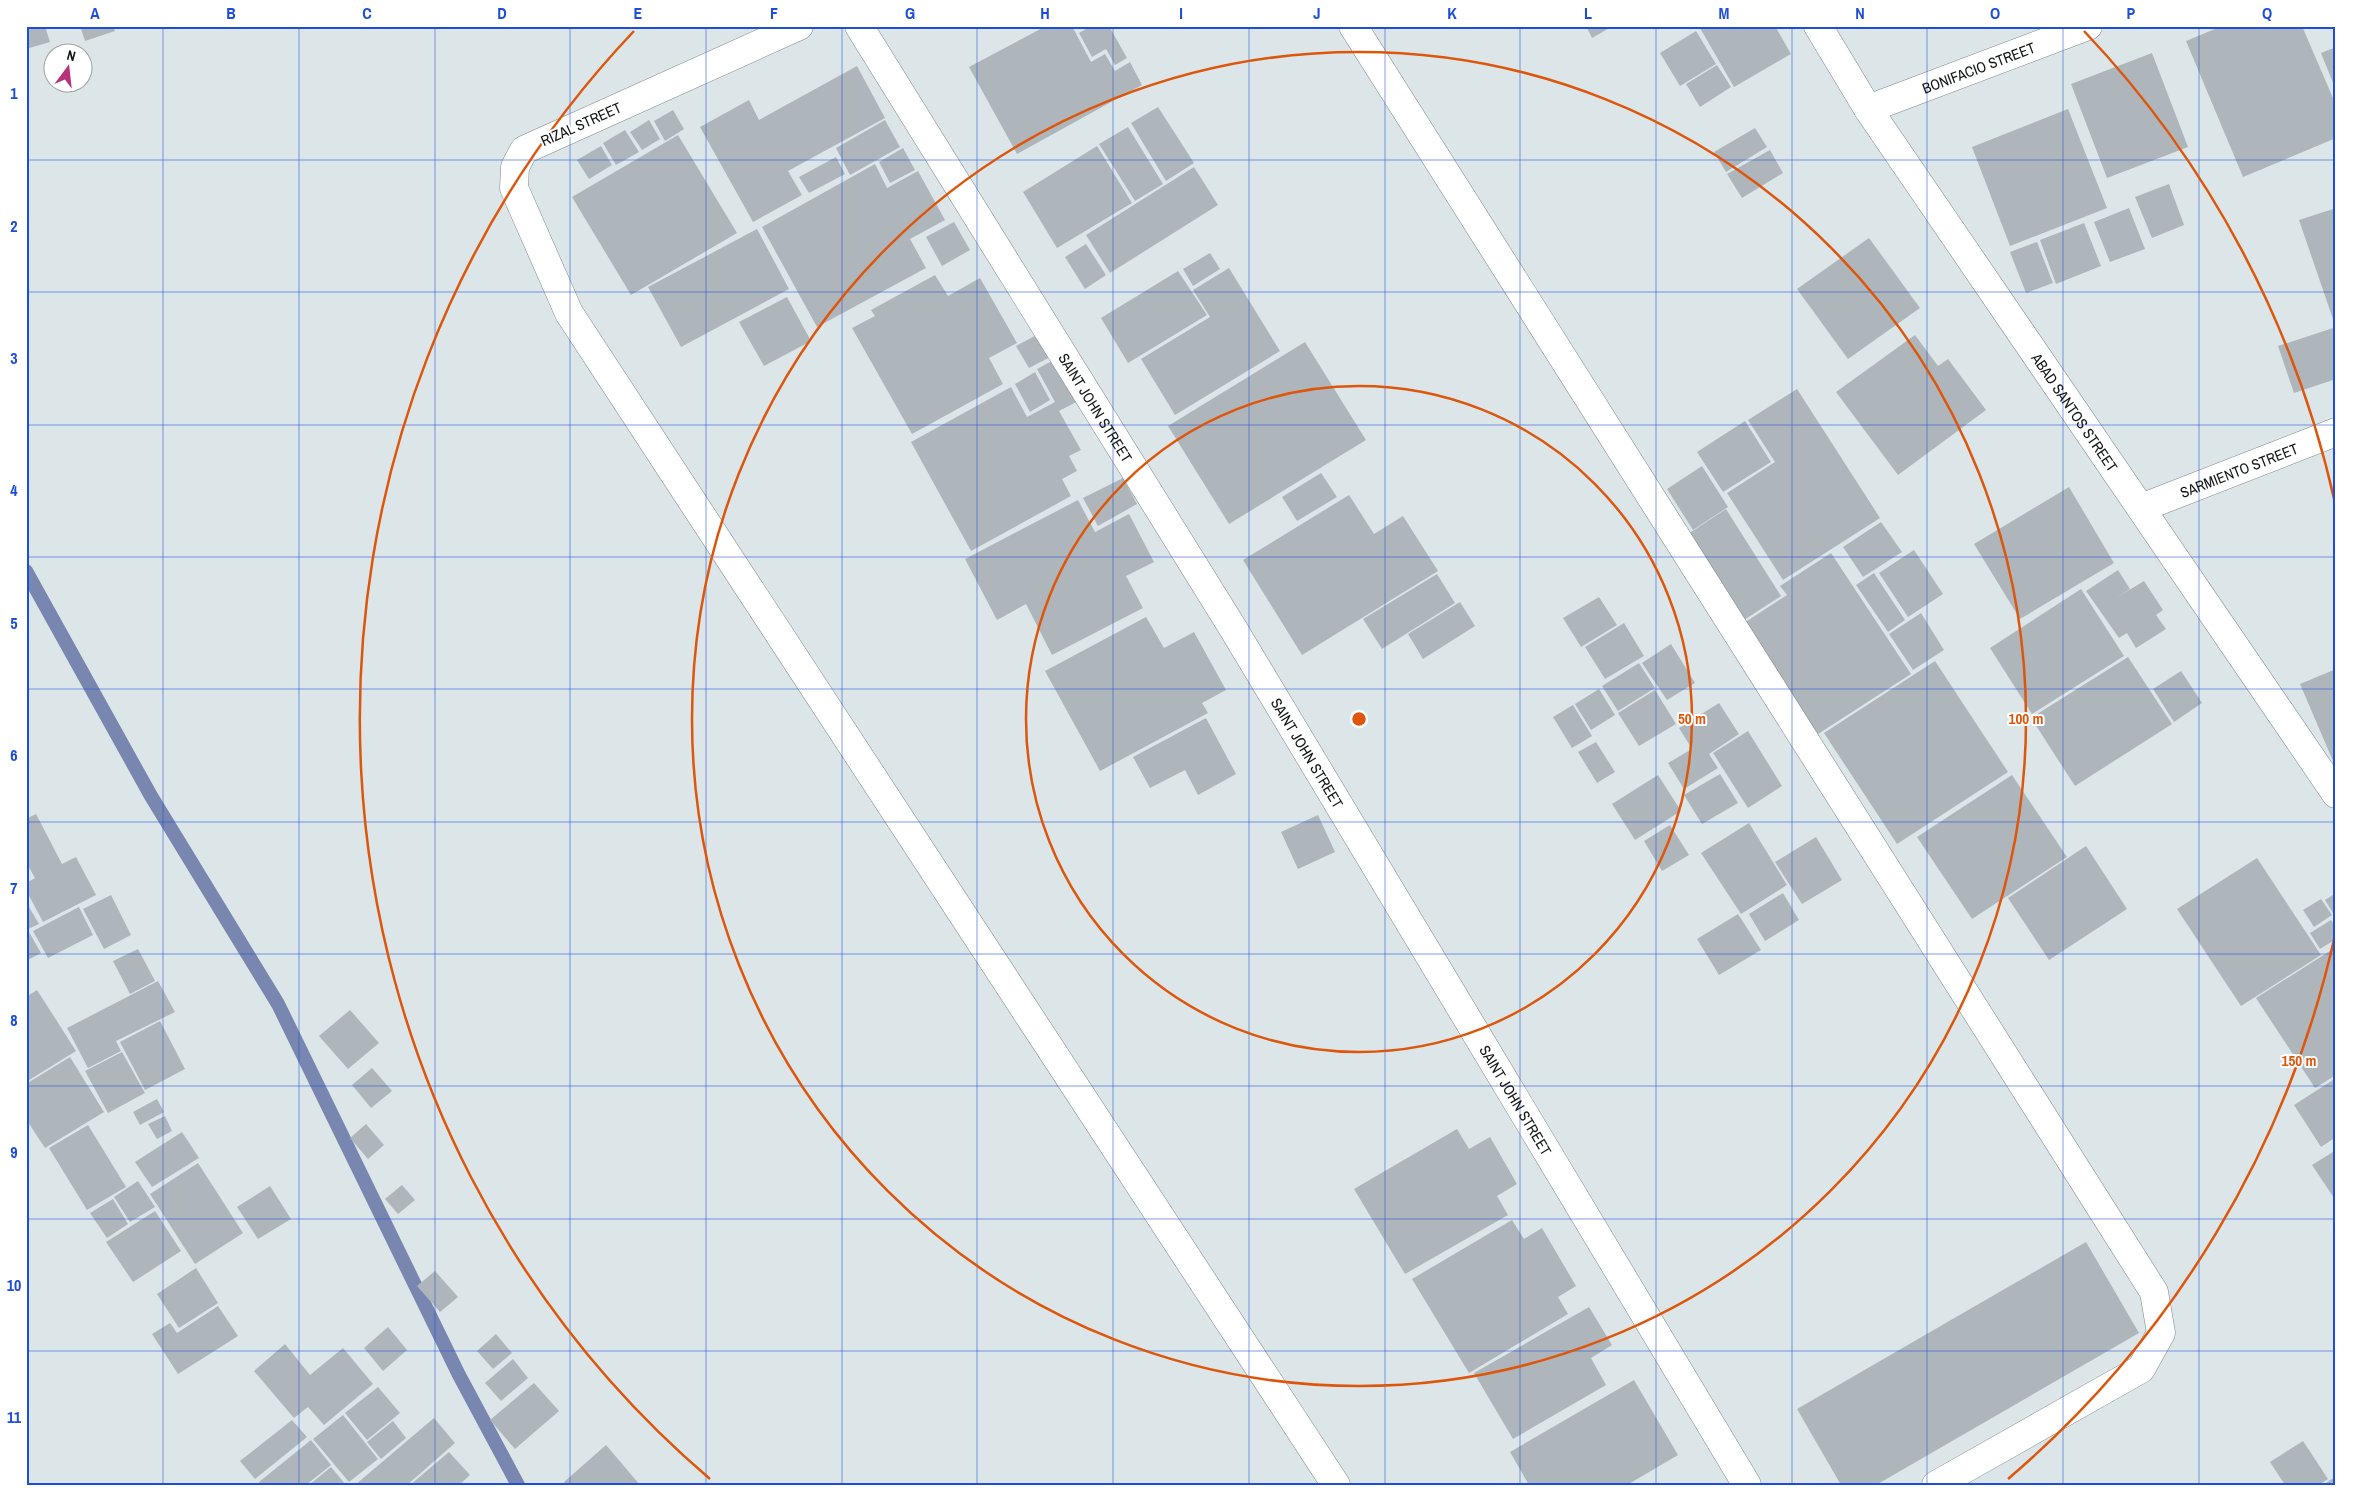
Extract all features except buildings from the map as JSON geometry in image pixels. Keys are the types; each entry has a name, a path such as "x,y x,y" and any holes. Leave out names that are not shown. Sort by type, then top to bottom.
{"street":[{"name":"RIZAL STREET","path":"799,26 524,150 514,167 514,188 569,313 1336,1485"},
{"name":"SAINT JOHN STREET","path":"859,26 1234,630 1747,1485"},
{"path":"1354,26 2154,1292 2161,1333 2141,1369 1936,1485"},
{"name":"ABAD SANTOS STREET","path":"1818,26 1868,109 2336,794"},
{"name":"BONIFACIO STREET","path":"1868,109 2088,26"},
{"name":"SARMIENTO STREET","path":"2141,508 2336,432"}],"waterway":[{"path":"26,571 151,796 278,1004 459,1375 518,1485"}]}
